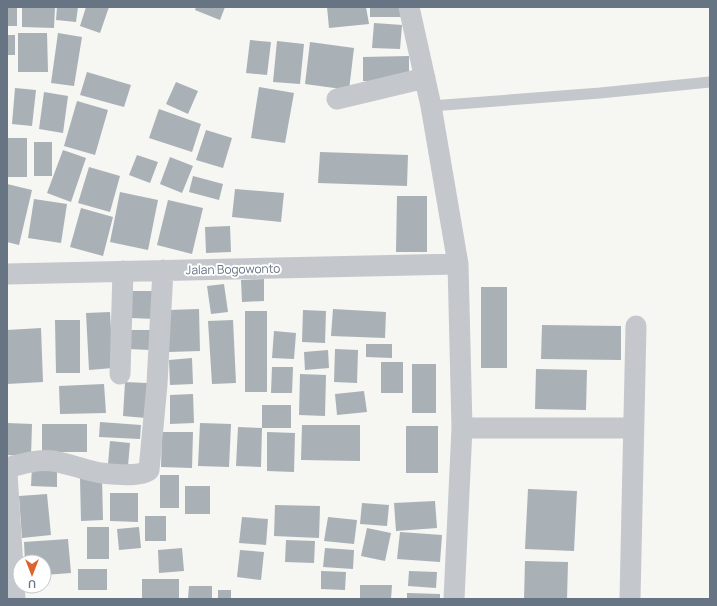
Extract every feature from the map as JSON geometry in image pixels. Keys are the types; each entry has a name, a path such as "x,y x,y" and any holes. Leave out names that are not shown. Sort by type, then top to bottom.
{"street":[{"path":"409,7 431,106 458,264 462,428 454,599"},
{"path":"337,99 425,78"},
{"name":"Jalan Bogowonto","path":"7,274 458,264"},
{"path":"7,468 43,461 52,461 93,472 147,473 149,470 158,384 163,270"},
{"path":"120,374 123,271"},
{"path":"630,599 636,326"},
{"path":"462,428 633,428"},
{"path":"7,473 15,599"}],"lane":[{"path":"431,106 600,93 710,82"}],"building":[{"path":"7,7 17,7 17,26 7,26"},
{"path":"22,7 55,7 54,28 22,27"},
{"path":"57,7 78,7 76,22 56,20"},
{"path":"86,7 109,7 100,33 80,26"},
{"path":"196,7 225,7 220,20 195,10"},
{"path":"327,7 366,7 369,24 329,28"},
{"path":"370,7 401,7 401,17 370,17"},
{"path":"374,23 402,25 400,49 372,48"},
{"path":"18,33 47,33 48,72 18,72"},
{"path":"58,33 82,37 74,86 51,83"},
{"path":"7,35 15,35 15,55 7,55"},
{"path":"250,40 271,42 267,75 246,73"},
{"path":"277,41 304,44 300,84 273,82"},
{"path":"310,42 354,48 349,90 305,84"},
{"path":"409,56 409,81 363,81 363,57"},
{"path":"87,72 131,85 124,107 80,95"},
{"path":"176,82 198,91 188,114 166,104"},
{"path":"259,87 294,93 285,143 251,138"},
{"path":"15,88 36,90 32,126 12,124"},
{"path":"44,92 68,96 63,133 39,129"},
{"path":"77,101 108,110 95,155 64,146"},
{"path":"159,109 201,124 192,152 149,138"},
{"path":"206,130 232,138 223,168 196,160"},
{"path":"7,138 27,138 27,177 7,177"},
{"path":"34,142 52,142 52,176 34,176"},
{"path":"63,150 86,158 71,202 47,193"},
{"path":"320,152 408,155 407,186 318,183"},
{"path":"137,155 158,162 150,183 129,175"},
{"path":"170,157 193,166 182,193 160,184"},
{"path":"89,167 120,176 110,212 78,203"},
{"path":"193,176 223,184 219,200 189,192"},
{"path":"7,184 32,190 19,245 7,242"},
{"path":"235,189 284,193 281,222 232,217"},
{"path":"120,192 158,200 148,250 110,242"},
{"path":"397,196 427,196 427,252 396,252"},
{"path":"34,199 67,204 61,243 28,238"},
{"path":"168,200 203,208 192,254 157,245"},
{"path":"81,208 113,217 103,256 70,247"},
{"path":"230,226 231,252 206,253 205,227"},
{"path":"264,279 264,301 242,302 241,280"},
{"path":"224,284 228,312 211,314 207,286"},
{"path":"481,287 507,287 507,368 481,368"},
{"path":"131,291 155,291 154,319 131,318"},
{"path":"199,309 200,351 169,352 169,310"},
{"path":"333,309 386,312 385,338 331,336"},
{"path":"303,310 326,311 325,343 302,342"},
{"path":"245,311 267,311 267,392 245,392"},
{"path":"110,312 113,368 89,370 86,313"},
{"path":"55,320 80,320 80,373 56,373"},
{"path":"233,320 236,383 212,384 208,321"},
{"path":"542,325 621,326 621,360 541,359"},
{"path":"41,328 43,382 7,384 7,330"},
{"path":"129,330 150,330 150,350 128,349"},
{"path":"274,331 296,333 294,359 272,358"},
{"path":"366,344 392,344 392,358 366,357"},
{"path":"335,349 358,350 357,383 334,382"},
{"path":"328,350 329,368 305,370 304,352"},
{"path":"192,358 193,384 170,385 169,360"},
{"path":"381,362 403,362 403,393 381,393"},
{"path":"412,364 436,364 436,413 412,413"},
{"path":"272,367 293,367 292,393 271,393"},
{"path":"536,369 587,370 586,410 535,409"},
{"path":"300,374 326,375 325,416 299,415"},
{"path":"125,382 147,383 146,418 123,416"},
{"path":"104,384 106,413 60,414 59,386"},
{"path":"364,391 367,412 337,415 335,394"},
{"path":"193,394 194,423 170,424 170,395"},
{"path":"262,405 291,405 291,428 262,428"},
{"path":"100,422 141,425 140,439 99,437"},
{"path":"7,423 32,424 31,456 7,455"},
{"path":"200,423 231,424 229,467 198,466"},
{"path":"42,424 87,424 87,452 42,452"},
{"path":"302,425 360,425 360,461 301,460"},
{"path":"406,426 438,426 438,473 406,473"},
{"path":"238,427 262,428 261,467 236,466"},
{"path":"162,432 193,432 192,468 161,467"},
{"path":"267,432 295,433 294,472 267,471"},
{"path":"110,441 130,443 128,466 108,464"},
{"path":"32,466 57,467 57,487 31,486"},
{"path":"160,475 179,475 179,508 160,508"},
{"path":"80,478 102,478 103,520 81,521"},
{"path":"185,486 210,486 210,514 185,514"},
{"path":"528,489 577,491 574,551 525,549"},
{"path":"110,493 138,493 138,522 110,521"},
{"path":"47,494 51,535 22,538 19,496"},
{"path":"435,501 437,528 396,531 394,503"},
{"path":"362,503 389,505 387,526 360,524"},
{"path":"275,505 320,506 319,538 274,536"},
{"path":"145,516 166,516 166,541 145,541"},
{"path":"242,517 268,519 266,545 239,543"},
{"path":"328,517 357,520 354,544 324,541"},
{"path":"87,527 109,527 109,559 87,559"},
{"path":"139,527 141,548 119,550 117,529"},
{"path":"367,528 391,533 385,561 361,556"},
{"path":"400,532 442,535 440,562 397,559"},
{"path":"68,539 71,573 52,574 52,554 25,554 24,542"},
{"path":"286,540 315,541 314,563 285,562"},
{"path":"182,548 184,571 159,573 158,550"},
{"path":"325,548 354,550 353,569 323,567"},
{"path":"240,550 264,552 261,580 237,577"},
{"path":"525,561 568,562 567,599 524,599"},
{"path":"78,569 107,569 107,590 78,590"},
{"path":"321,571 346,572 345,590 321,589"},
{"path":"409,571 437,572 436,588 408,586"},
{"path":"142,579 179,579 179,599 142,599"},
{"path":"360,585 392,585 391,599 360,599"},
{"path":"189,586 212,586 212,599 188,599"},
{"path":"218,590 231,590 231,599 218,599"},
{"path":"407,593 440,594 440,599 407,599"}]}
